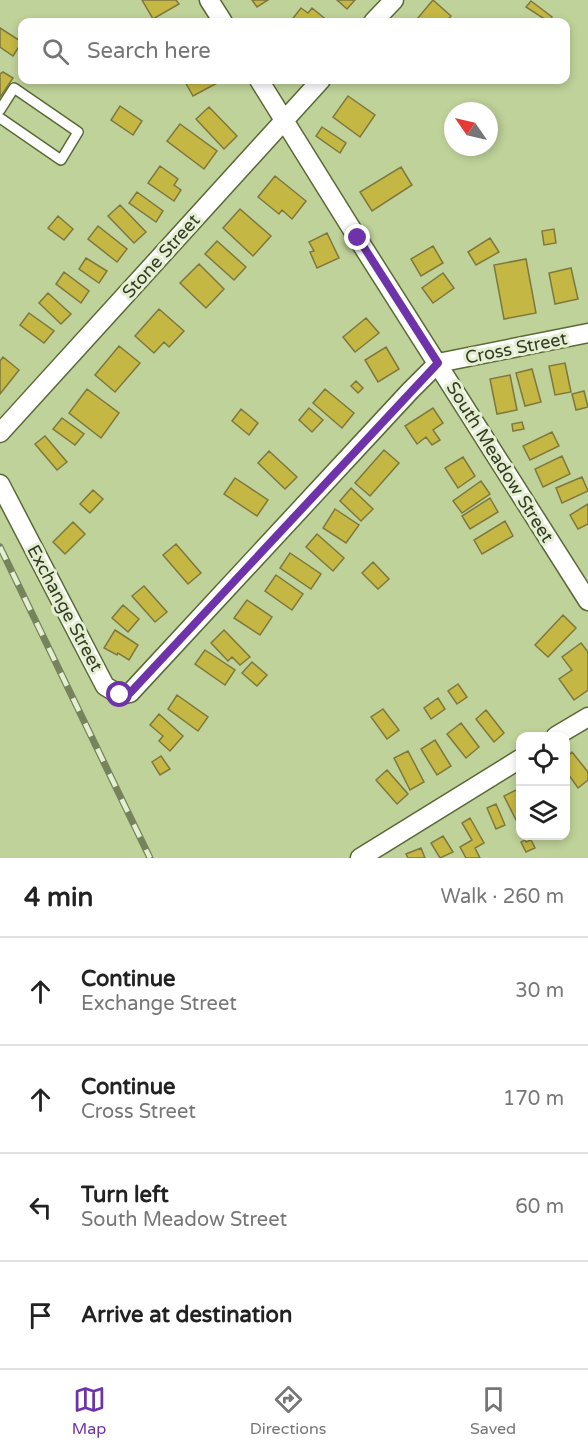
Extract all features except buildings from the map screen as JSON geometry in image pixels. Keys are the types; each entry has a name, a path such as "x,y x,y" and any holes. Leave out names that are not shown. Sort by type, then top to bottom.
{"street":[{"path":"209,0 220,18"},
{"path":"378,18 394,0"},
{"name":"South Meadow Street","path":"262,84 588,601"},
{"name":"Stone Street","path":"0,433 317,84"},
{"name":"Cross Street","path":"438,363 588,333"},
{"name":"Exchange Street","path":"0,484 105,686 120,695 130,693 438,363"},
{"path":"563,732 588,717"},
{"path":"360,858 516,761"}],"lane":[{"path":"0,110 15,88 78,132 61,160 0,118"}],"railway":[{"path":"0,547 150,858"}],"route":[{"path":"120,695 130,693 438,363 358,238"}]}
